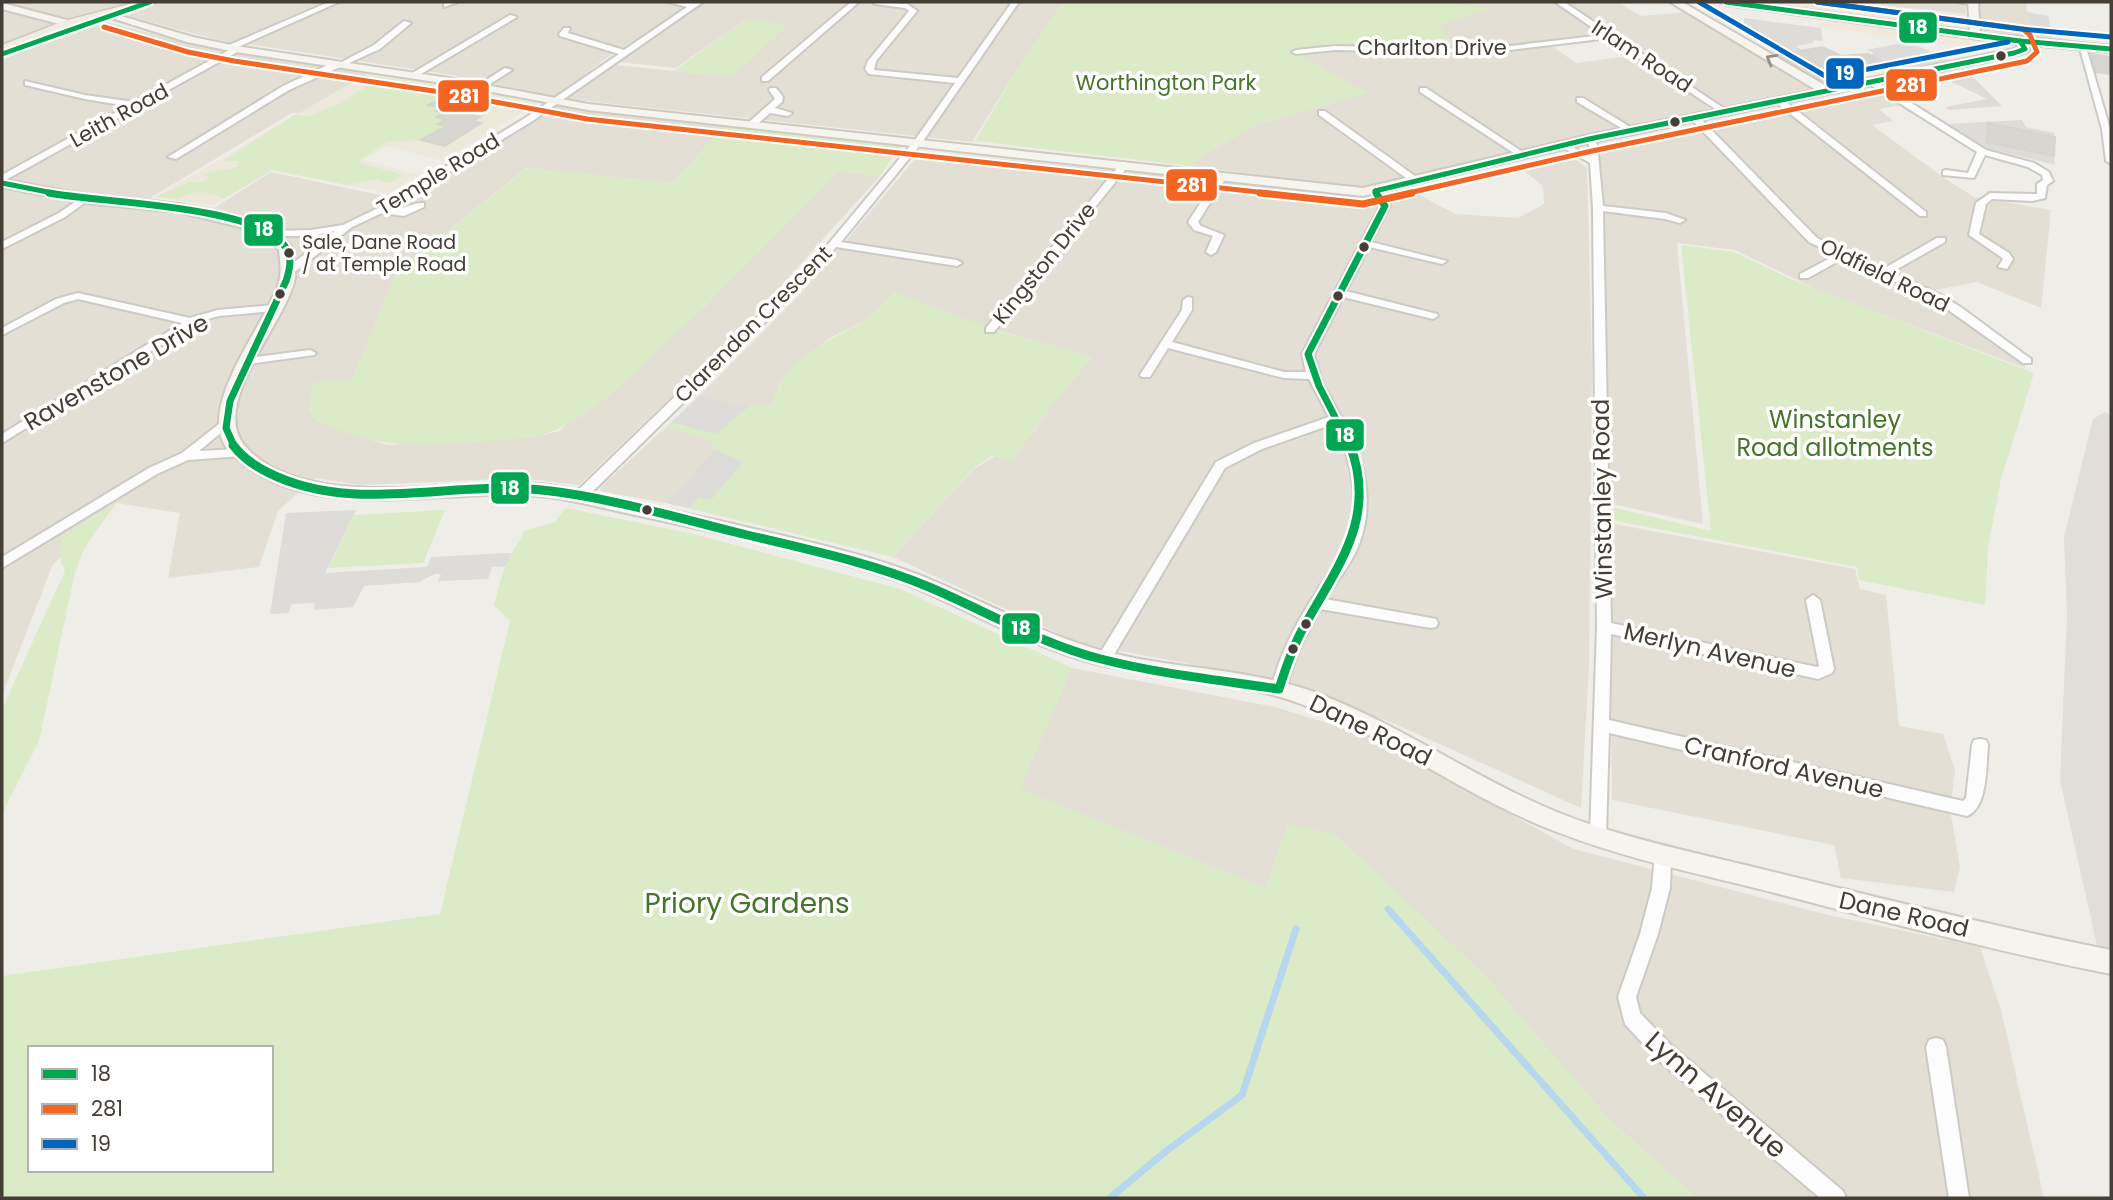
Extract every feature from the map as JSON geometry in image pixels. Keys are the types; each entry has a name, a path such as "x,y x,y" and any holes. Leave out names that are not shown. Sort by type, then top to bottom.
{"main road":[{"path":"2,49 150,2"},
{"path":"2,54 73,25"},
{"path":"2,181 85,199 179,208 273,233 285,244 292,270 232,393 225,424 229,439 238,453"},
{"name":"Dane Road","path":"238,453 268,473 315,489 340,493 394,495 514,489 541,490 578,498"}],"street":[{"name":"Leith Road","path":"2,181 233,49 335,2"},
{"path":"672,2 696,4"},
{"path":"765,79 855,2"},
{"path":"875,2 910,7 913,13 872,61 869,69 872,72 961,81"},
{"name":"Clarendon Crescent","path":"578,498 814,268 918,142 1015,2"},
{"name":"Irlam Road","path":"1559,2 1724,111"},
{"path":"1675,2 1825,90"},
{"path":"1726,2 1789,6 1975,34 2023,45 2057,44 2106,49"},
{"path":"1969,2 1975,34"},
{"name":"Temple Road","path":"273,233 328,231 382,210 555,102 696,4"},
{"path":"2,6 73,25"},
{"path":"107,15 191,40 233,49 413,75 555,102 1125,164 1332,190 1374,191 1589,139 1963,63 2023,45"},
{"path":"413,75 514,17"},
{"path":"173,157 286,88 377,47 407,23"},
{"path":"567,30 563,34 624,53"},
{"name":"Charlton Drive","path":"1296,52 1335,48 1485,51 1610,36"},
{"path":"2081,47 2106,129 2111,161"},
{"path":"479,87 508,70"},
{"path":"1872,82 1982,151 2031,165 2044,172 2048,181 2042,184 2042,196 1990,196 1981,203 1974,235 2005,254 2008,259 2003,267"},
{"path":"28,83 85,97 137,105"},
{"path":"751,125 779,97 773,90"},
{"path":"1423,90 1523,155"},
{"path":"1580,100 1631,130"},
{"path":"1779,100 1923,214"},
{"path":"768,110 788,113"},
{"path":"1322,113 1416,181"},
{"name":"Oldfield Road","path":"1694,117 1803,232 1822,245 1958,310 2027,361"},
{"name":"Winstanley Road","path":"1589,139 1598,208 1604,627 1598,835"},
{"path":"1562,145 1594,162"},
{"path":"1946,173 1971,177 1982,151"},
{"name":"Kingston Drive","path":"990,330 1125,164"},
{"path":"1211,252 1219,235 1197,228 1193,220 1222,176"},
{"path":"1279,689 1300,631 1352,545 1357,527 1359,474 1338,418 1313,376 1308,354 1385,206 1374,191"},
{"path":"2,246 62,215 85,199"},
{"path":"382,210 404,213 421,205"},
{"path":"1598,208 1665,210 1680,220"},
{"name":"Temple Road","path":"292,270 349,225"},
{"path":"1883,273 1941,240"},
{"path":"1364,243 1442,261"},
{"path":"833,244 957,263"},
{"path":"1804,276 1843,255"},
{"path":"1339,293 1433,316"},
{"path":"2,332 60,301 78,296 191,321"},
{"path":"1146,375 1187,310 1188,300"},
{"name":"Ravenstone Drive","path":"2,439 191,321 218,313 274,308"},
{"path":"1165,344 1284,375 1313,376"},
{"path":"249,360 310,354"},
{"path":"1104,659 1220,465 1258,446 1338,418"},
{"path":"2,563 153,471 186,456 225,424"},
{"path":"186,456 238,453"},
{"name":"Dane Road","path":"578,498 700,522 864,563 917,582 1075,651 1104,659 1279,689 1329,708 1541,816 1663,855 2106,961"},
{"name":"Merlyn Avenue","path":"1604,627 1818,673 1827,669 1813,600"},
{"path":"1317,603 1431,622"},
{"name":"Cranford Avenue","path":"1602,725 1967,809 1974,800 1980,745"},
{"name":"Lynn Avenue","path":"1663,855 1661,888 1652,924 1627,997 1632,1018 1664,1052 1836,1198"},
{"path":"1936,1047 1959,1198"}],"shaded area":[{"path":"2,2 327,2 234,44 127,16 142,8 135,4 68,20 2,45"},
{"path":"341,2 694,2 602,61 555,97 452,75 247,44"},
{"path":"703,2 1063,2 972,142 567,99 616,65 732,77 746,19 676,68 619,62"},
{"path":"1441,2 1553,2 1606,37 1549,44 1576,63 1630,56 1706,104 1709,111 1535,146 1371,188 1191,166 1212,150 1256,125 1367,93 1289,50 1326,45 1455,48 1438,25 1488,9"},
{"path":"1567,2 1617,2 1641,16 1687,12 1813,91 1724,106"},
{"path":"1795,2 1852,2 1966,15 1971,37 2004,42 2010,46 2001,52 1818,27 1815,13 1796,10"},
{"path":"1854,2 1955,2 1965,4 1966,14"},
{"path":"1979,2 2026,2 2029,26 2019,29 1981,25"},
{"path":"2027,12 2048,16 2053,38 1975,28 2002,30 2001,28 2027,27"},
{"path":"1744,18 1821,28 1823,41 1813,40 1813,43 1796,46 1802,50 1780,54 1753,39 1744,30"},
{"path":"106,22 176,40 378,74 307,114 292,113 150,198 214,208 271,172 384,196 409,196 556,106 727,124 672,183 527,168 397,271 352,380 316,382 309,410 313,417 323,424 387,445 536,437 559,431 704,307 838,171 880,176 741,330 579,485 524,478 361,485 315,478 278,511 259,567 168,578 180,513 116,503 62,536 60,558 53,564 2,695 2,60 45,42"},
{"path":"1896,44 1918,46 1950,61 1915,67 1895,67 1866,50"},
{"path":"373,70 439,79 540,101 443,161 387,146 363,160 419,175 388,193 272,170 212,206 155,197"},
{"path":"1962,72 1975,79 2002,106 1949,110 1946,107 1987,99 1942,77"},
{"path":"1875,90 1900,105 1879,109 1893,121 1872,125 1947,180 1974,197 2051,210 2041,308 1977,282 1930,291 2024,354 2025,368 1818,290 1735,250 1677,243 1703,524 1608,503 1599,146"},
{"path":"2022,120 2026,127 2054,133 2055,137 1989,123 1987,142 2054,156 2055,165 1986,148 1946,124"},
{"path":"922,151 1238,183 1363,199 1412,191 1455,214 1518,218 1544,204 1543,186 1517,165 1566,152 1587,168 1592,367 1589,667 1581,808 1391,722 1222,670 1079,643 893,557 974,469 1033,433 1051,406 1092,357 972,323 867,319 830,338 806,356 778,386 773,404 748,407 700,395 803,291"},
{"path":"700,395 748,407 716,434 672,422"},
{"path":"2105,412 2111,415 2111,953 2098,950 2060,780 2067,616 2064,537 2093,419"},
{"path":"666,427 713,441 714,449 666,503 600,491 601,487"},
{"path":"714,449 743,462 711,500 699,497 690,508 666,503"},
{"path":"356,510 325,573 427,567 431,557 511,553 506,566 492,567 488,579 438,581 441,574 435,574 419,582 364,586 353,607 313,610 315,603 292,604 288,613 270,614 286,513"},
{"path":"1609,523 1855,569 1860,589 1886,595 1899,726 1943,734 1955,771 1950,810 1960,867 1954,892 1841,878 1834,845 1612,800"},
{"path":"1072,668 1275,707 1363,734 1574,849 1828,915 1980,947 2001,1010 2044,1198 1697,1198 1612,1122 1265,888 1019,789"}],"green space":[{"name":"Worthington Park","path":"1063,2 1441,2 1490,9 1439,25 1456,48 1326,45 1290,50 1367,93 1256,125 1212,150 1191,166 975,141 1020,65"},
{"path":"746,19 788,25 732,77 674,71"},
{"path":"377,77 431,86 429,88 447,92 447,95 429,105 442,108 437,111 444,113 438,117 446,119 439,124 447,126 421,140 387,142 357,162 402,175 390,183 376,179 347,185 272,170 224,199 201,192 178,199 155,197 190,182 204,182 210,176 201,176 214,171 236,167 239,161 223,161 294,115 313,116 345,101 375,82"},
{"path":"727,124 902,145 880,176 838,171 754,258 623,384 591,410 556,430 536,437 459,444 407,444 357,437 323,424 312,416 309,401 315,382 352,380 397,271 528,168 672,183"},
{"name":"Winstanley Road allotments","path":"1681,245 1734,252 1793,280 2034,373 2001,479 1988,548 1985,605 1859,580 1857,567 1611,520 1607,506 1711,531"},
{"path":"894,292 994,330 1093,357 1051,406 1012,462 992,456 974,468 893,557 666,503 714,449 712,441 666,427 700,395 748,407 773,404 786,374 797,363 810,352 866,319"},
{"path":"116,503 85,547 75,572 39,741 2,814 2,709 65,571 60,558 62,536"},
{"name":"Priory Gardens","path":"566,508 694,534 900,589 1072,668 1020,789 1265,888 1287,824 1335,834 1486,976 1612,1122 1697,1198 2,1198 2,976 440,914 510,621 494,605 510,557 524,531 555,522"},
{"path":"445,510 423,563 328,568 354,515"}],"building":[{"path":"1822,47 1841,56 1868,54 1895,67 1823,81 1779,55"},
{"path":"2091,54 2111,57 2111,74 2096,72"},
{"path":"447,95 477,105 470,109 478,111 471,115 480,117 473,121 481,123 445,146 421,140 447,126 438,124 446,119 437,117 444,113 436,111 442,108 428,105"},
{"path":"1988,123 2055,137 2054,156 1987,142"}],"waterway":[{"path":"1388,909 1644,1198"},
{"path":"1110,1198 1165,1152 1242,1095 1296,929"}],"transit line":[{"name":"18","path":"2,54 150,2"},
{"name":"19","path":"1699,2 1827,77 2008,42"},
{"name":"18","path":"1726,2 2020,41 2111,49"},
{"name":"281","path":"104,27 188,52 234,61 447,93 587,119 1363,204 1592,151 2027,61 2037,52 2030,35 2023,29 1817,2"},
{"name":"19","path":"1817,2 2021,29 2111,37"},
{"name":"18","path":"1375,191 1589,139 2014,53 2025,49 2020,41"},
{"name":"18","path":"2,183 76,198 218,216 266,231 285,245 289,255 288,275 230,401 226,428 238,452 252,464 285,481 321,491 357,495 506,488 542,490 622,504 870,565 929,587 1053,643 1099,659 1150,670 1279,689"},
{"name":"18","path":"1279,689 1300,634 1343,560 1353,535 1359,507 1356,461 1319,386 1308,354 1385,206 1375,191"}],"place":[{"name":"Sale, Dane Road / at Temple Road","path":"289,253"}]}
